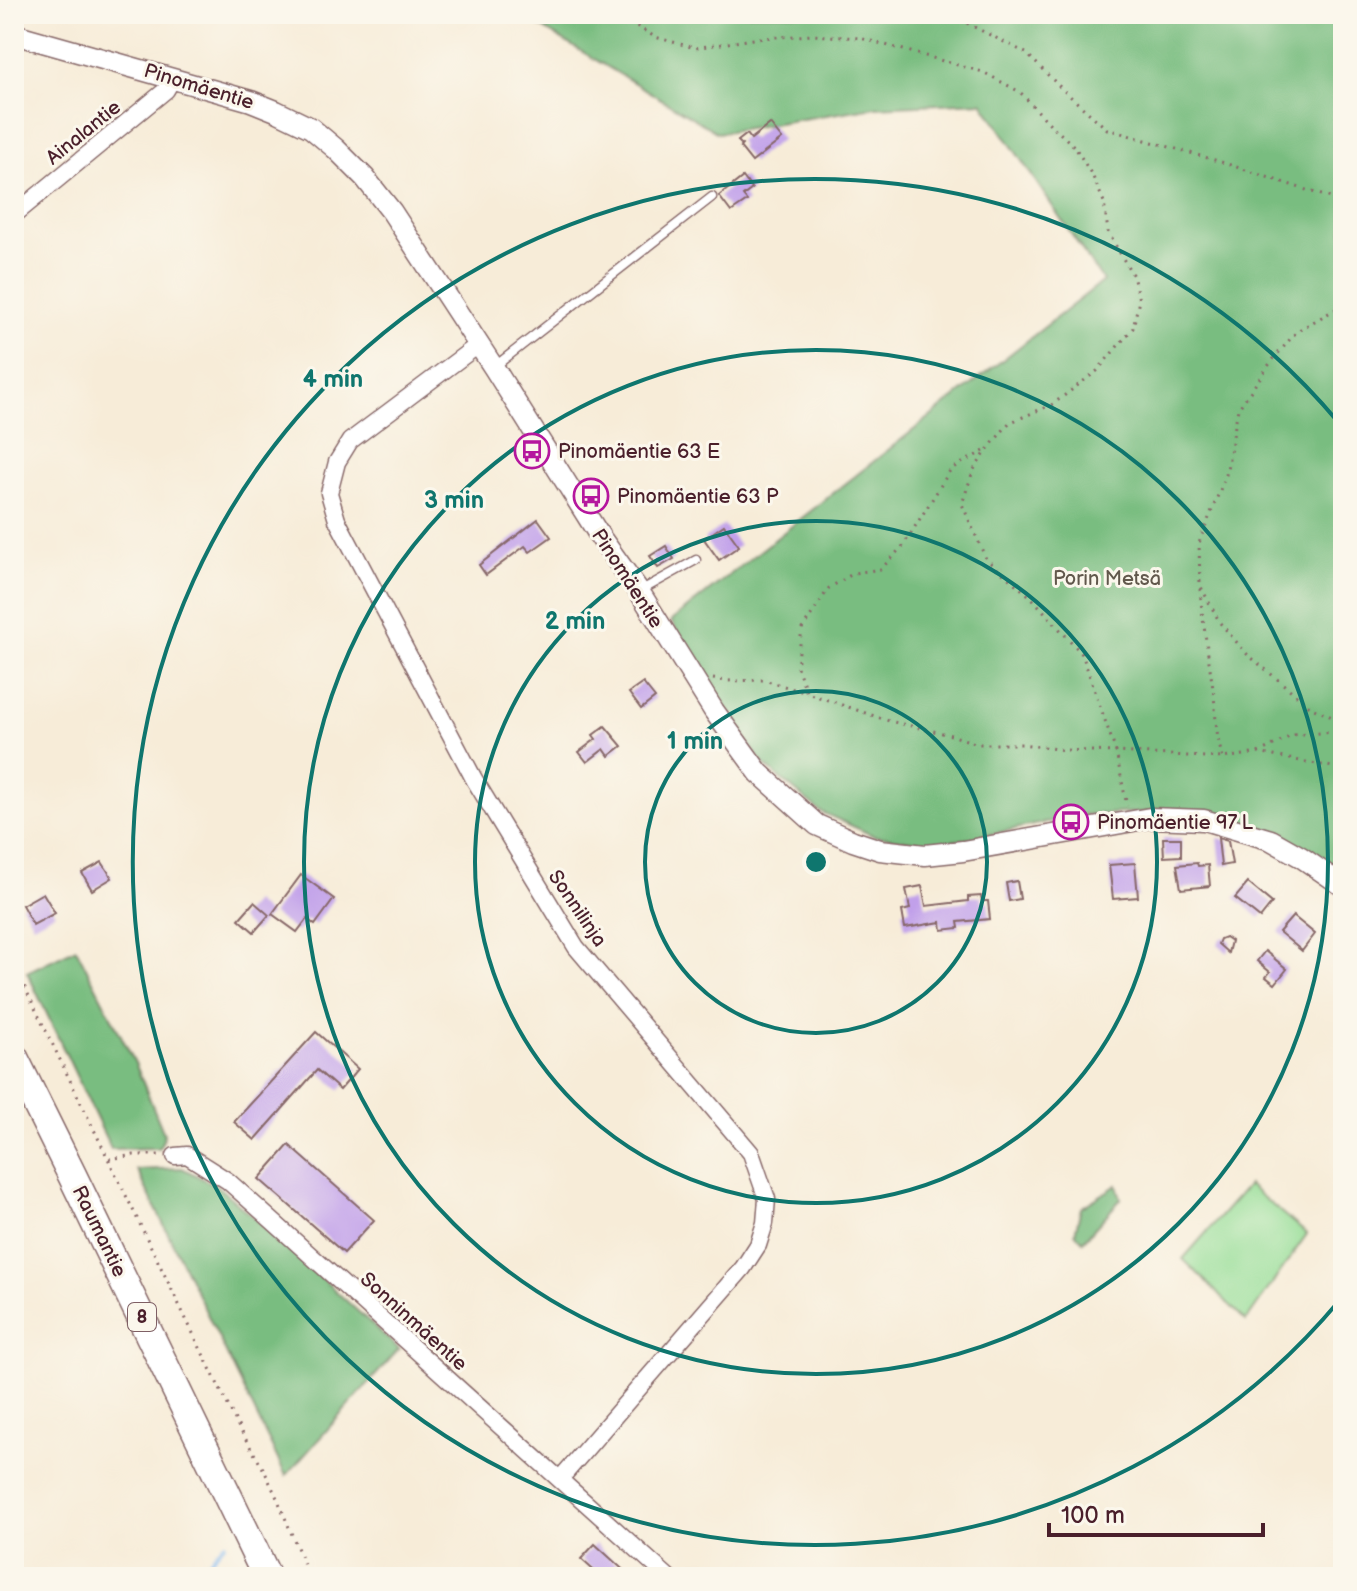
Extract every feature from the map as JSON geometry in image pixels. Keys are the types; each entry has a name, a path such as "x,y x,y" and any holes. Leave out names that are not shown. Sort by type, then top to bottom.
{"highway":[{"name":"Raumantie","path":"14,1058 267,1577"}],"street":[{"name":"Pinomäentie","path":"14,34 251,101 311,128 336,149 365,178 392,212 601,538 639,591 691,677 759,773 817,825 880,850 925,855 1150,818 1204,820 1271,840 1343,886"},
{"name":"Ainalantie","path":"14,215 166,90 173,78"},
{"name":"Sonnilinja","path":"478,345 350,441 337,462 329,493 337,520 474,779 569,935 751,1153 767,1199 765,1223 758,1245 743,1268 560,1479"},
{"name":"Sonninmäentie","path":"175,1156 187,1155 228,1181 668,1577"}],"lane":[{"path":"494,368 712,197"},
{"path":"639,591 696,560"}],"path":[{"path":"616,14 655,37 695,48 760,38 813,35 860,38 983,72 1020,92 1075,147 1104,202 1108,232 1133,276 1139,300 1133,328 1097,371 1053,404 1009,423 973,471 962,504 986,559 1031,597 1082,654 1116,752 1130,821"},
{"path":"954,14 1026,53 1107,129 1343,202"},
{"path":"1223,758 1218,743 1204,639 1199,543 1226,475 1238,409 1297,331 1343,305"},
{"path":"807,693 797,667 802,629 829,588 854,573 881,569 903,546 951,469 988,449"},
{"path":"1200,585 1220,623 1247,654 1312,708 1343,722"},
{"path":"691,677 725,681 764,680 889,721 978,744 1022,744 1064,750 1223,758 1258,753 1343,769"},
{"path":"1258,753 1293,735 1343,729"},
{"path":"14,965 239,1428 269,1480 309,1577"},
{"path":"109,1159 134,1155 175,1156"}],"green space":[{"name":"Porin Metsä","path":"519,14 1343,14 1343,877 1305,850 1151,812 1081,815 968,839 930,843 874,836 819,811 764,765 719,702 671,621 1103,281 982,102 875,107 718,133"},
{"path":"76,948 135,1063 164,1134 159,1148 111,1149 27,972"},
{"path":"182,1168 217,1186 399,1349 286,1476 137,1170"},
{"path":"1117,1185 1121,1199 1083,1241 1075,1233 1081,1208"},
{"path":"1248,1185 1307,1234 1246,1321 1183,1259"}],"building":[{"path":"770,124 782,139 752,162 738,141 747,134 751,139"},
{"path":"743,177 752,189 743,196 747,201 731,212 719,196"},
{"path":"538,519 551,537 530,552 525,546 486,575 479,565"},
{"path":"724,525 739,546 719,560 704,539"},
{"path":"666,546 674,559 658,568 650,556"},
{"path":"643,683 655,698 641,709 629,693"},
{"path":"605,726 622,746 609,756 604,749 587,762 579,752 596,739 593,735"},
{"path":"1163,838 1181,838 1181,856 1164,857"},
{"path":"1218,838 1228,841 1232,864 1221,866"},
{"path":"102,862 112,878 92,890 82,873"},
{"path":"1135,863 1138,897 1113,899 1109,865"},
{"path":"1197,863 1198,866 1208,865 1210,886 1181,889 1177,865"},
{"path":"301,875 334,899 315,925 307,919 297,932 272,914"},
{"path":"1017,881 1020,899 1009,901 1006,883"},
{"path":"1248,883 1272,903 1260,918 1235,898"},
{"path":"922,886 926,906 968,901 968,897 981,896 982,901 988,901 990,919 958,922 959,928 942,930 941,922 905,928 902,911 910,909 906,889"},
{"path":"43,893 55,913 33,925 22,905"},
{"path":"254,902 269,915 254,932 239,919"},
{"path":"1293,916 1315,934 1302,951 1279,932"},
{"path":"1225,937 1231,941 1228,953 1218,944"},
{"path":"1265,951 1287,969 1275,984 1266,977 1270,972 1257,961"},
{"path":"316,1032 358,1069 340,1090 317,1070 255,1140 234,1122"},
{"path":"289,1145 374,1220 344,1253 259,1179"},
{"path":"595,1544 631,1577 601,1577 581,1559"}],"waterway":[{"path":"195,1577 225,1543"}],"place":[{"name":"Pinomäentie 63 E","path":"532,451"},
{"name":"Pinomäentie 63 P","path":"591,496"},
{"name":"Pinomäentie 97 L","path":"1071,822"}]}
